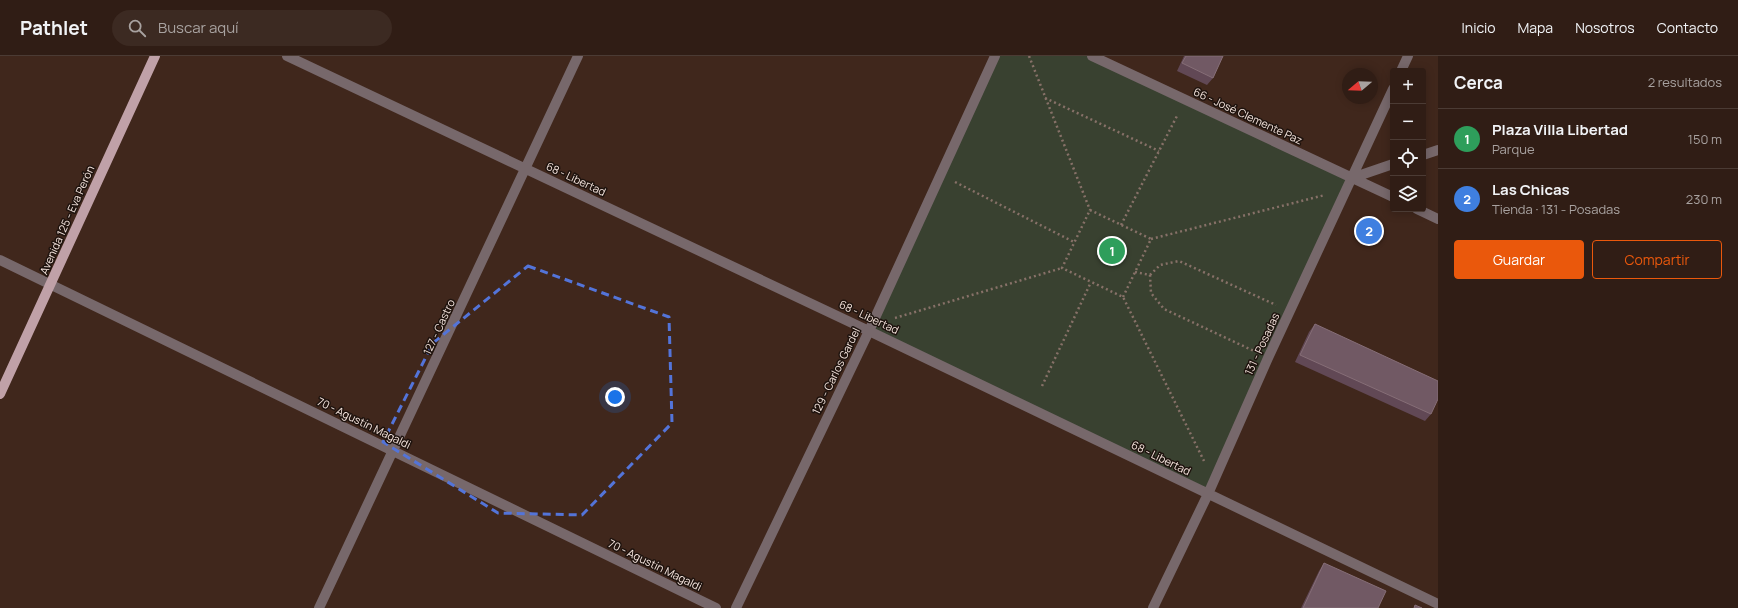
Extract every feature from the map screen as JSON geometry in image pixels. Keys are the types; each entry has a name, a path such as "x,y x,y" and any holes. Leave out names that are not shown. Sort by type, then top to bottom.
{"main road":[{"name":"Avenida 125 - Eva Perón","path":"0,394 155,56"}],"street":[{"name":"68 - Libertad","path":"288,56 869,331 1438,604"},
{"name":"127 - Castro","path":"319,608 394,451 578,56"},
{"name":"129 - Carlos Gardel","path":"736,608 869,331 995,56"},
{"name":"66 - José Clemente Paz","path":"1092,56 1390,196"},
{"path":"1402,68 1408,56"},
{"name":"131 - Posadas","path":"1153,608 1208,494 1268,358 1390,96"},
{"path":"1426,154 1438,150"},
{"path":"1352,178 1390,165"},
{"path":"1423,212 1438,219"},
{"name":"70 - Agustín Magaldi","path":"0,260 716,608"}],"path":[{"path":"1029,56 1090,210 1151,239 1347,190"},
{"path":"1045,98 1159,151"},
{"path":"1121,225 1185,100"},
{"path":"941,174 1074,242"},
{"path":"1062,268 1090,210"},
{"path":"1123,297 1151,239"},
{"path":"1268,358 1164,310 1151,293 1150,275 1160,265 1179,261 1290,311"},
{"path":"895,318 1062,268 1123,297 1204,462"},
{"path":"1135,272 1150,275"},
{"path":"1042,386 1091,282"}],"highlighted area":[{"path":"528,266 669,317 672,423 582,515 498,513 383,442 433,343"}],"green space":[{"path":"995,56 1092,56 1352,178 1208,494 869,331"}],"building":[{"path":"1186,56 1223,56 1213,78 1182,63"},
{"path":"1315,324 1438,381 1438,399 1431,414 1300,355"},
{"path":"1324,563 1386,591 1378,608 1303,608"},
{"path":"1415,605 1422,608 1414,608"}],"place":[{"name":"Las Chicas","path":"1369,231"},
{"name":"Plaza Villa Libertad","path":"1112,251"}]}
